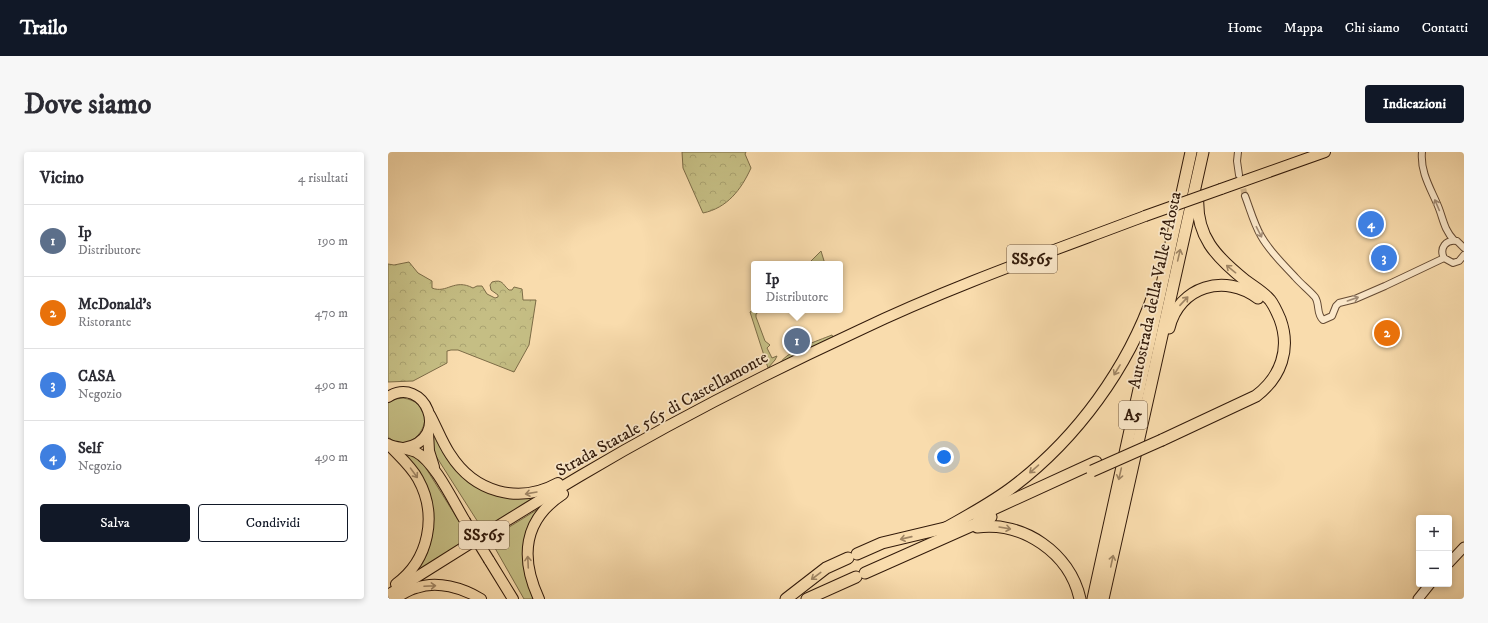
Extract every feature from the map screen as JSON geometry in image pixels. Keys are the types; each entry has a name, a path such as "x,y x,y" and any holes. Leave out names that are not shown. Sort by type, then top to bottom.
{"highway":[{"name":"Autostrada della Valle d'Aosta","path":"1093,599 1191,152"},
{"name":"Autostrada della Valle d'Aosta","path":"1103,599 1203,152"},
{"path":"786,599 826,568 852,556 882,543 944,529 1001,506 1256,396 1268,386 1273,380 1280,366 1284,353 1284,330 1274,306 1262,293 1222,261 1211,247 1202,231 1197,205 1207,152"},
{"path":"944,529 973,513 1013,486 1047,457 1079,424 1108,385 1135,338 1150,303 1162,260 1174,231"},
{"path":"1150,389 1164,350 1170,323 1178,307 1190,295 1204,288 1231,285 1255,296 1266,306 1277,326 1279,350 1274,367 1265,382 1247,395 1163,436"},
{"path":"807,599 966,529 1094,467"},
{"path":"966,529 984,526 1003,528 1021,532 1038,541 1053,552 1065,566 1077,589 1080,599"}],"main road":[{"name":"Strada Statale 565 di Castellamonte","path":"388,595 580,476 748,384 860,329 967,284 1145,216 1325,152"},
{"path":"389,396 400,393 408,393 423,401 428,408 430,416 449,453 469,476 486,486 506,493 524,494 543,490 564,480 580,476"},
{"path":"430,416 428,433 429,451 438,476"},
{"path":"404,448 418,444 428,433"},
{"path":"388,444 404,448 422,456 438,476 513,599"},
{"path":"388,444 418,478 426,497 429,524 428,535 419,558 407,575 388,589"},
{"path":"539,599 528,570 528,548 533,527 544,509 558,497 577,485 580,476"},
{"path":"1456,558 1464,547"},
{"path":"394,599 417,587 433,585 460,589 481,599"},
{"path":"1418,599 1428,587"}],"street":[{"path":"1238,152 1237,161 1240,175"},
{"path":"1422,152 1424,174 1438,205 1445,227 1454,240"},
{"path":"1245,196 1252,217 1261,236 1270,250 1296,280 1315,297 1318,302 1320,317 1323,320 1332,316 1336,306 1339,304 1385,286 1444,258"},
{"path":"1464,248 1460,242 1450,240 1444,244 1442,251 1444,258 1449,262 1456,262 1462,258 1464,254"}],"green space":[{"path":"682,152 746,152 745,154 751,168 743,184 732,197 712,211 703,213 683,168"},
{"path":"821,251 824,261 811,261"},
{"path":"409,262 418,273 432,281 432,288 442,289 456,285 466,285 473,288 482,286 487,294 495,298 498,297 498,295 491,290 490,285 492,282 498,281 509,290 512,290 514,287 522,289 523,300 536,300 529,345 514,372 458,350 451,350 447,351 447,363 413,381 388,382 388,264 394,265"},
{"path":"750,312 757,313 756,317 765,341 770,345 767,348 772,358 777,356 768,368"},
{"path":"832,335 832,338 780,363 784,358 796,350"},
{"path":"403,398 416,403 423,410 425,420 422,429 416,437 408,442 398,443 388,437 388,403 396,399"},
{"path":"436,433 451,463 518,498 537,497 483,530 434,453 433,440"},
{"path":"405,453 415,457 424,465 470,539 415,573 423,557 432,518 404,455"},
{"path":"538,509 539,511 529,532 534,599 524,599 491,541 495,536"}],"tunnel":[{"path":"1241,180 1245,196"}],"place":[{"name":"Self","path":"1371,224"},
{"name":"CASA","path":"1384,258"},
{"name":"McDonald's","path":"1387,333"},
{"name":"Ip","path":"797,341"}]}
